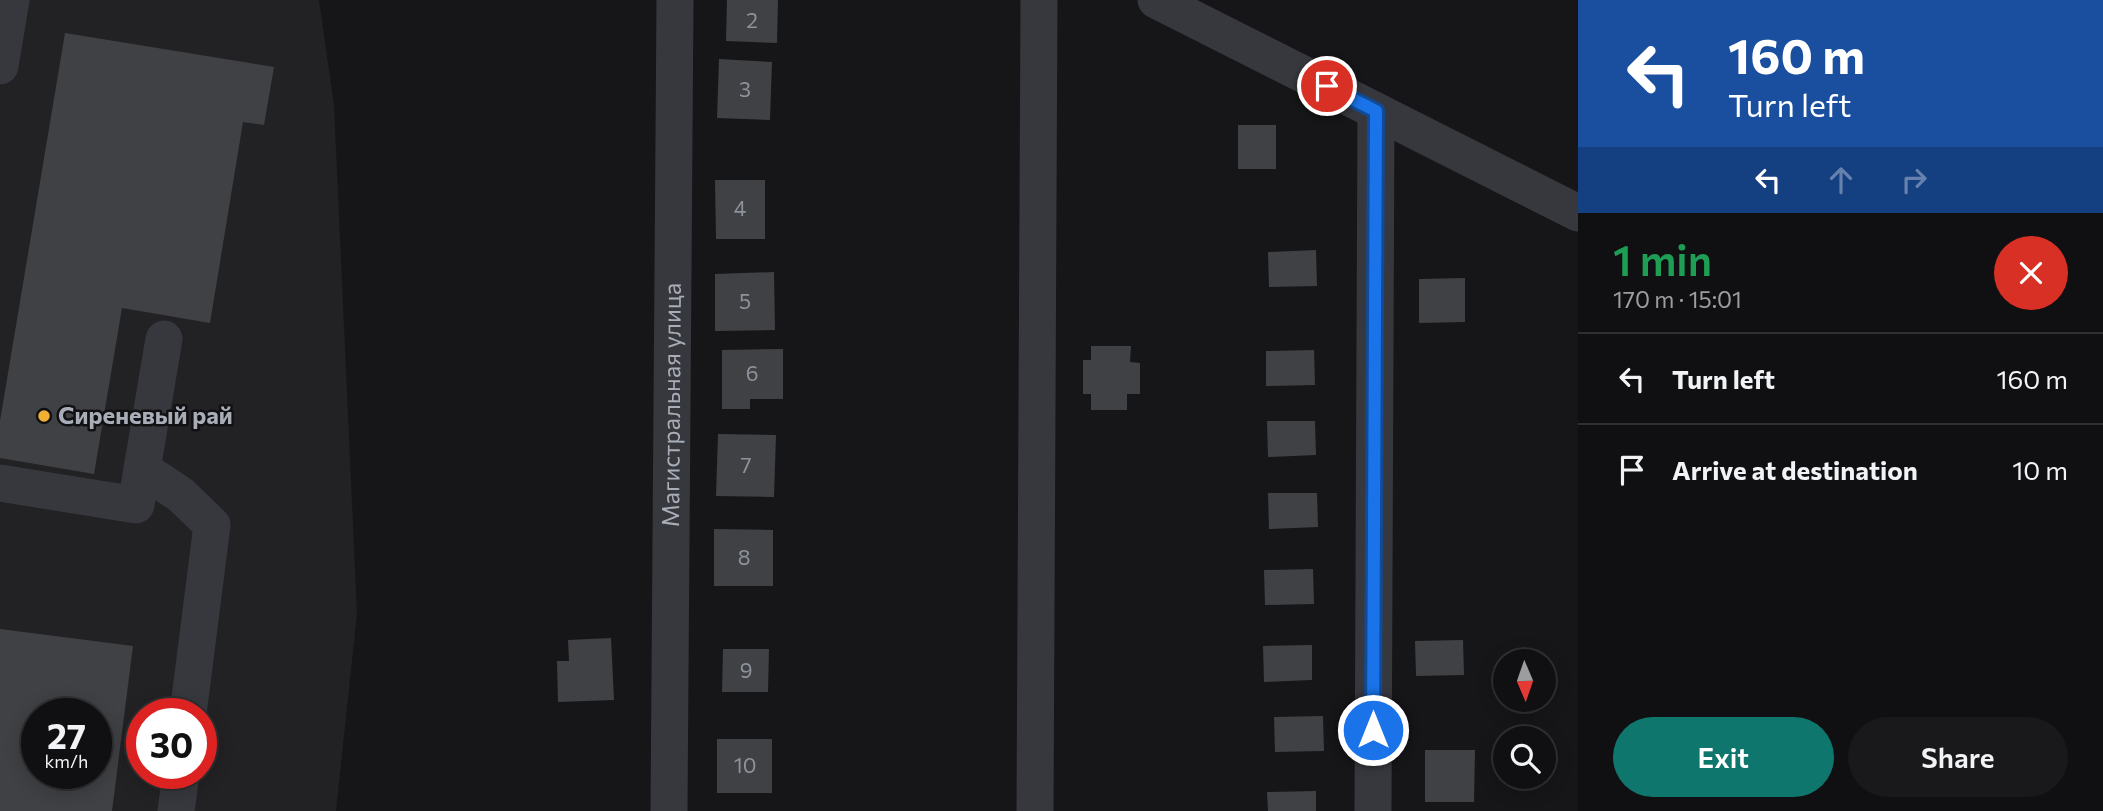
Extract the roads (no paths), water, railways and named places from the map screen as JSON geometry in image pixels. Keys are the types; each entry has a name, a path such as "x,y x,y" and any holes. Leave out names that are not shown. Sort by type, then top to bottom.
{"street":[{"path":"0,66 11,0"},
{"name":"Магистральная улица","path":"670,811 675,0"},
{"path":"1035,811 1039,0"},
{"path":"1156,0 1578,213"},
{"path":"1373,811 1376,111"},
{"path":"0,483 136,505 164,339"},
{"path":"142,469 181,495 212,525 190,698"},
{"path":"176,811 179,789"}],"place":[{"name":"Сиреневый рай","path":"44,416"}]}
